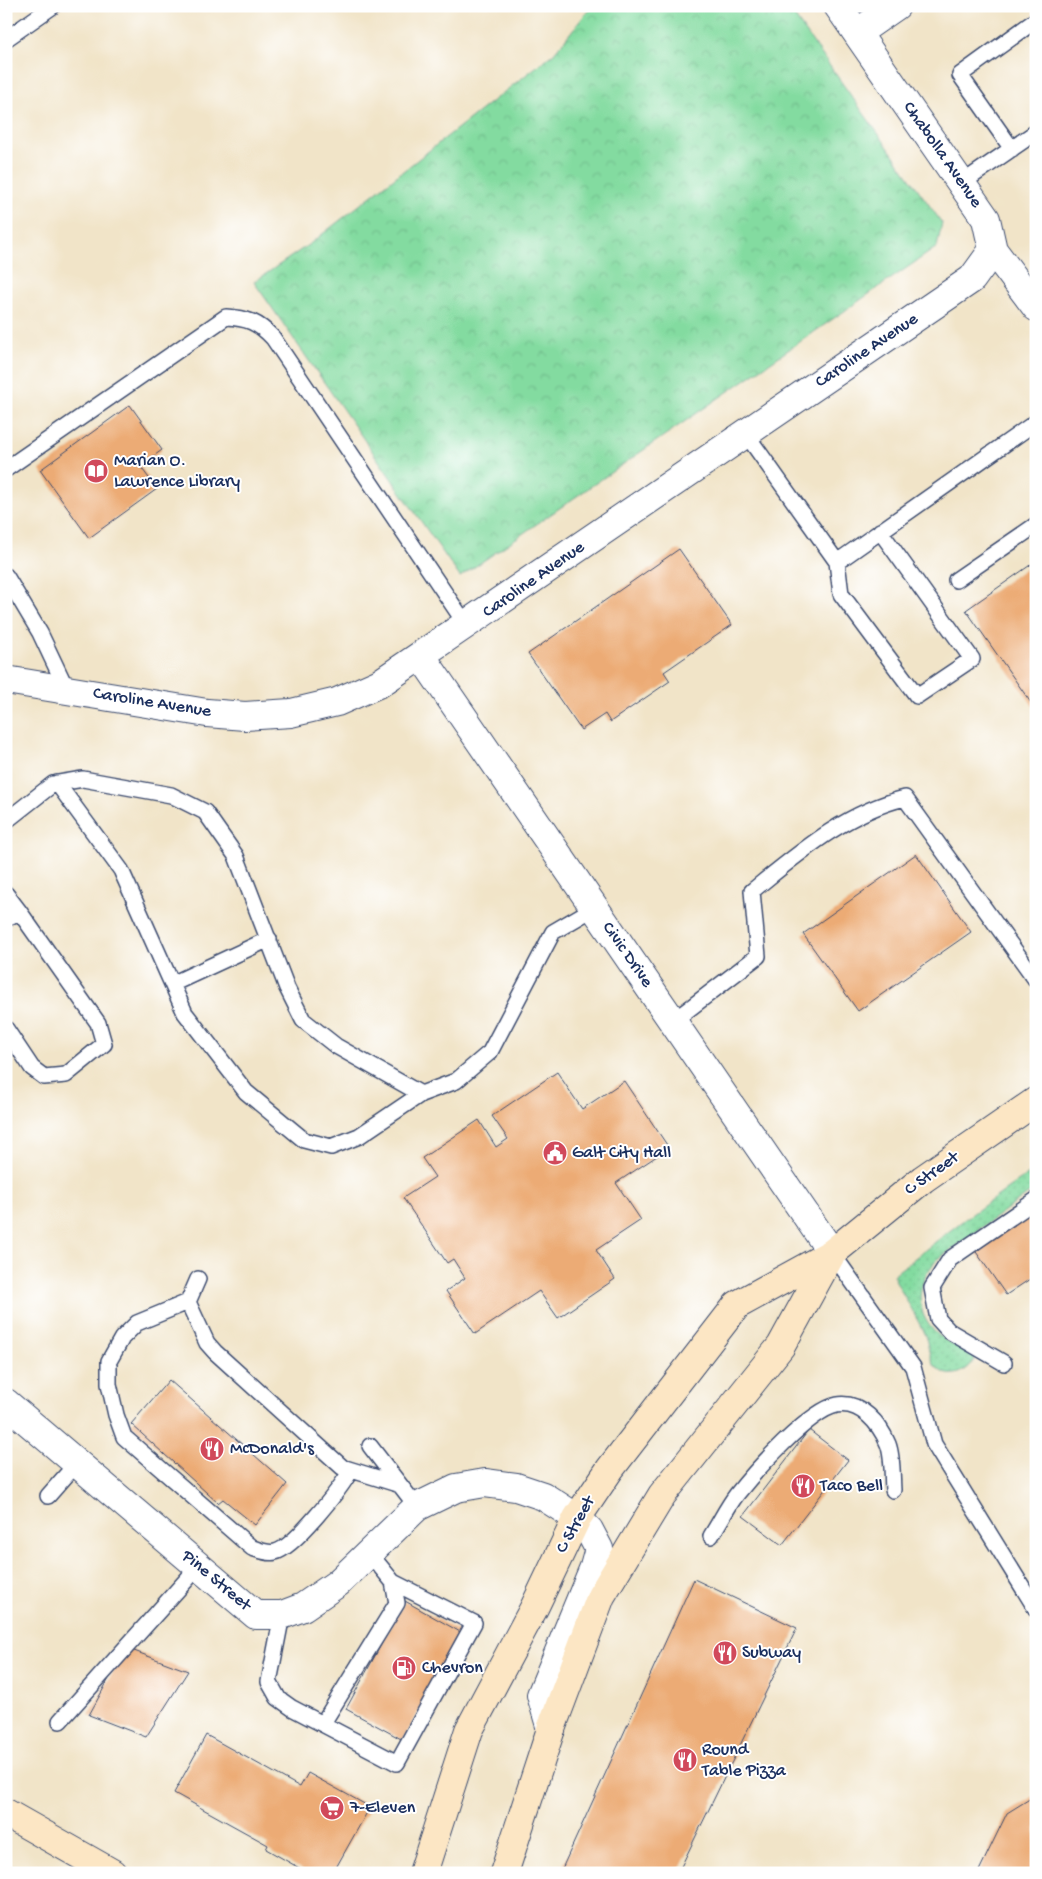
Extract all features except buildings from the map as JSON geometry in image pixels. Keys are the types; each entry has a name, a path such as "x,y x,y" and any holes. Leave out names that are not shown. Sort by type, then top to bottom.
{"street":[{"name":"Chabolla Avenue","path":"838,6 986,218 993,250 1036,307"},
{"path":"857,33 896,6"},
{"name":"Caroline Avenue","path":"6,680 207,713 245,716 291,714 337,702 372,687 422,657 972,279 993,250"},
{"name":"Civic Drive","path":"422,657 832,1253"},
{"name":"C Street","path":"423,1873 469,1730 534,1608 577,1518 610,1469 737,1305 832,1253 923,1179 1036,1101"},
{"name":"C Street","path":"504,1873 551,1729 600,1596 662,1495 781,1346 832,1253"},
{"name":"Pine Street","path":"8,1407 256,1615 282,1615 303,1607 338,1583 417,1507 456,1488 485,1483 516,1487 543,1496 577,1518 589,1530 599,1549 594,1567 541,1695 551,1729"},
{"path":"6,1813 112,1873"}],"lane":[{"path":"6,39 53,6"},
{"path":"1012,149 960,75 1036,20"},
{"path":"962,183 1036,132"},
{"path":"6,469 226,317 245,318 261,325 273,338 467,626"},
{"path":"837,562 1036,422"},
{"path":"746,434 837,562 841,594 916,696 972,658 880,532"},
{"path":"956,580 1036,525"},
{"path":"6,576 40,633 67,690"},
{"path":"6,820 58,783 83,779 171,795 205,812 236,856 303,1020 336,1046 421,1094"},
{"path":"58,783 121,870 185,1013 246,1092 304,1140 331,1147 359,1136 421,1094 456,1081 490,1052 553,932 594,908"},
{"path":"672,1022 758,956 752,891 811,843 880,804 906,798 1036,980"},
{"path":"6,894 12,915 98,1023 104,1044 66,1075 44,1077 32,1068 6,1029"},
{"path":"172,984 269,939"},
{"path":"1004,1364 949,1331 938,1319 932,1288 950,1259 1036,1200"},
{"path":"832,1253 913,1367 934,1444 1036,1609"},
{"path":"198,1279 188,1302 136,1323 122,1338 109,1361 109,1384 124,1437 252,1548 265,1552 275,1552 287,1545 340,1488 351,1470"},
{"path":"188,1302 207,1343 215,1352 342,1467 397,1484"},
{"path":"711,1536 737,1494 796,1431 826,1409 839,1405 862,1410 878,1425 889,1445 893,1490"},
{"path":"370,1446 397,1484 417,1507"},
{"path":"48,1496 77,1463"},
{"path":"282,1615 269,1682 278,1698 397,1763 474,1624 393,1582 370,1554"},
{"path":"60,1721 199,1566"},
{"path":"323,1723 396,1603 393,1582"}],"green space":[{"path":"592,6 787,6 942,223 937,247 460,577 254,282 311,243 554,53"},
{"path":"1036,1169 1036,1188 937,1260 925,1277 920,1296 921,1306 929,1324 936,1333 973,1355 975,1359 963,1371 957,1374 946,1374 936,1367 932,1360 926,1338 893,1275 965,1219"}],"place":[{"name":"Marian O. Lawrence Library","path":"96,471"},
{"name":"Galt City Hall","path":"555,1153"},
{"name":"McDonald's","path":"212,1449"},
{"name":"Taco Bell","path":"803,1486"},
{"name":"Subway","path":"725,1653"},
{"name":"Chevron","path":"404,1668"},
{"name":"Round Table Pizza","path":"685,1760"},
{"name":"7-Eleven","path":"332,1808"}]}
